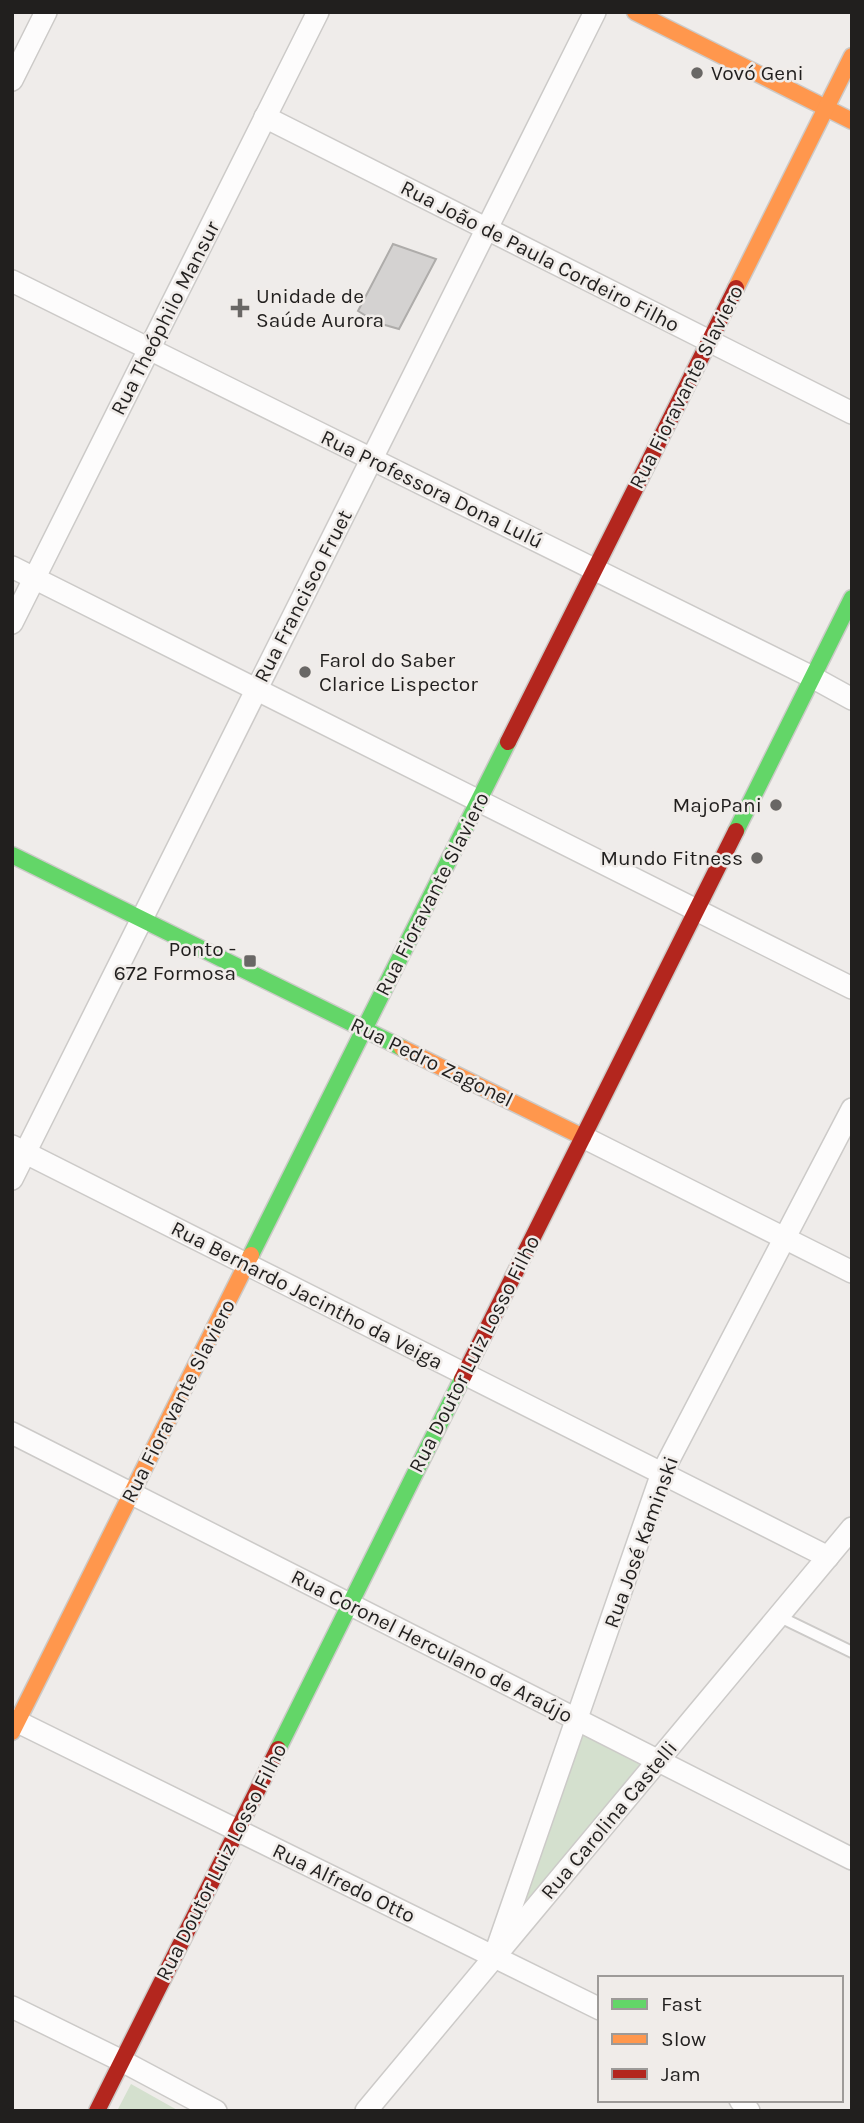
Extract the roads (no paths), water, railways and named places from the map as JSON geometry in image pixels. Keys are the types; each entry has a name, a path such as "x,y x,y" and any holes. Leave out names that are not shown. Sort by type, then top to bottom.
{"street":[{"path":"12,80 46,12"},
{"name":"Rua Theóphilo Mansur","path":"12,623 318,12"},
{"name":"Rua Francisco Fruet","path":"12,1179 19,1149 142,919 595,12"},
{"path":"635,12 852,121"},
{"name":"Rua Fioravante Slaviero","path":"14,1724 852,56"},
{"name":"Rua João de Paula Cordeiro Filho","path":"265,117 852,413"},
{"name":"Rua Professora Dona Lulú","path":"12,281 852,699"},
{"path":"12,567 852,988"},
{"name":"Rua Doutor Luiz Losso Filho","path":"97,2111 852,598"},
{"name":"Rua Pedro Zagonel","path":"12,855 852,1272"},
{"name":"Rua José Kaminski","path":"494,1957 662,1474 852,1109"},
{"name":"Rua Bernardo Jacintho da Veiga","path":"19,1149 828,1557"},
{"name":"Rua Coronel Herculano de Araújo","path":"12,1433 852,1860"},
{"name":"Rua Carolina Castelli","path":"366,2111 852,1528"},
{"name":"Rua Alfredo Otto","path":"14,1724 237,1830 598,2008"},
{"path":"12,2007 216,2111"}],"lane":[{"path":"778,1616 852,1652"}],"place":[{"name":"Vovó Geni","path":"697,73"},
{"name":"Unidade de Saúde Aurora","path":"240,308"},
{"name":"Farol do Saber Clarice Lispector","path":"305,672"},
{"name":"MajoPani","path":"776,805"},
{"name":"Mundo Fitness","path":"757,858"},
{"name":"Ponto - 672 Formosa","path":"250,961"}]}
